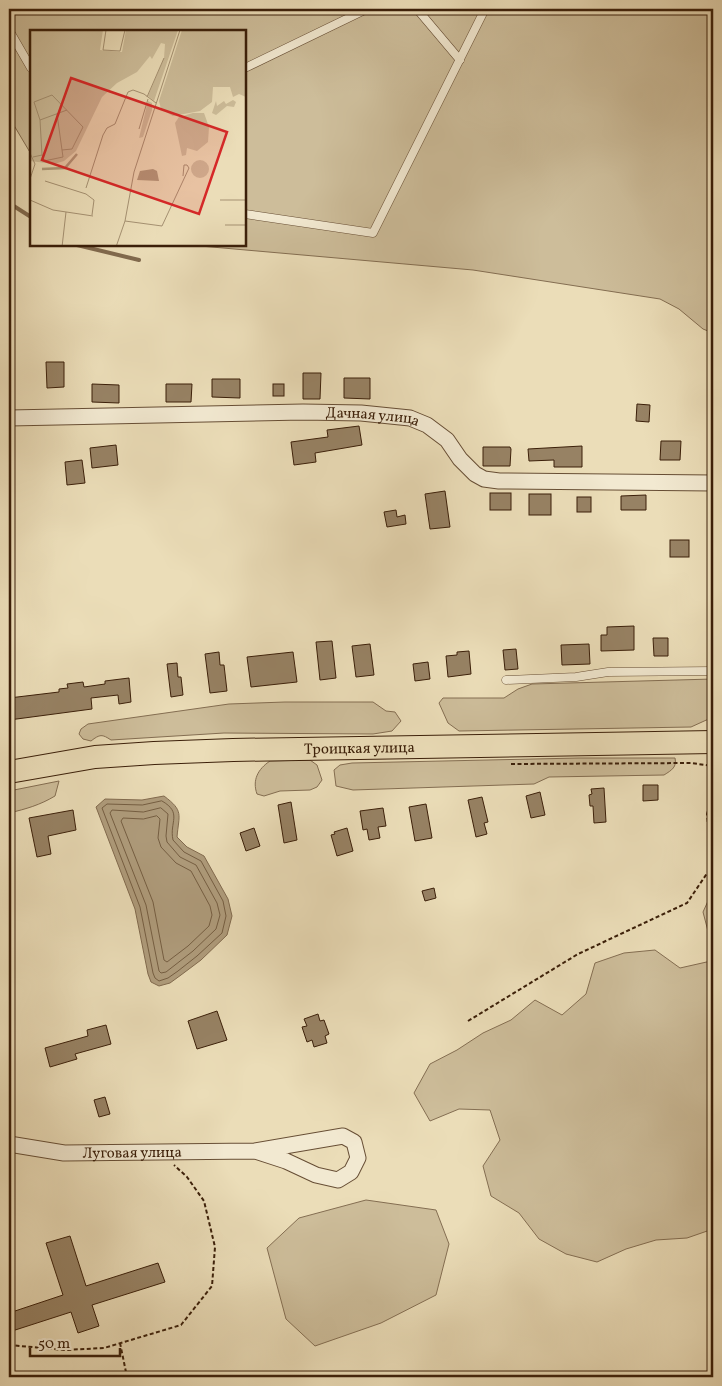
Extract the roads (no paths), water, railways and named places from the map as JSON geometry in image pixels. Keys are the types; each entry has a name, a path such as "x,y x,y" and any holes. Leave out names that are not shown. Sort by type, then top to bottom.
{"main road":[{"name":"Троицкая улица","path":"9,772 95,757 154,752 712,742"}],"street":[{"name":"Дачная улица","path":"9,418 303,412 381,415 410,418 427,425 447,440 460,459 474,474 484,479 499,481 713,483"},
{"name":"Луговая улица","path":"9,1144 64,1153 255,1151 343,1136 354,1142 358,1158 351,1172 338,1180 316,1175 286,1161 255,1151"}],"lane":[{"path":"246,68 367,9"},
{"path":"417,9 460,60"},
{"path":"246,214 373,233 485,9"},
{"path":"9,30 30,66"},
{"path":"506,680 576,677 608,672 713,671"}],"water":[{"path":"164,796 175,806 179,814 177,837 187,847 204,856 228,899 232,916 227,935 201,960 170,983 159,986 151,982 148,974 135,909 96,807 105,799 142,800"}],"waterway":[{"path":"9,203 30,216"},
{"path":"81,246 139,260"}]}
